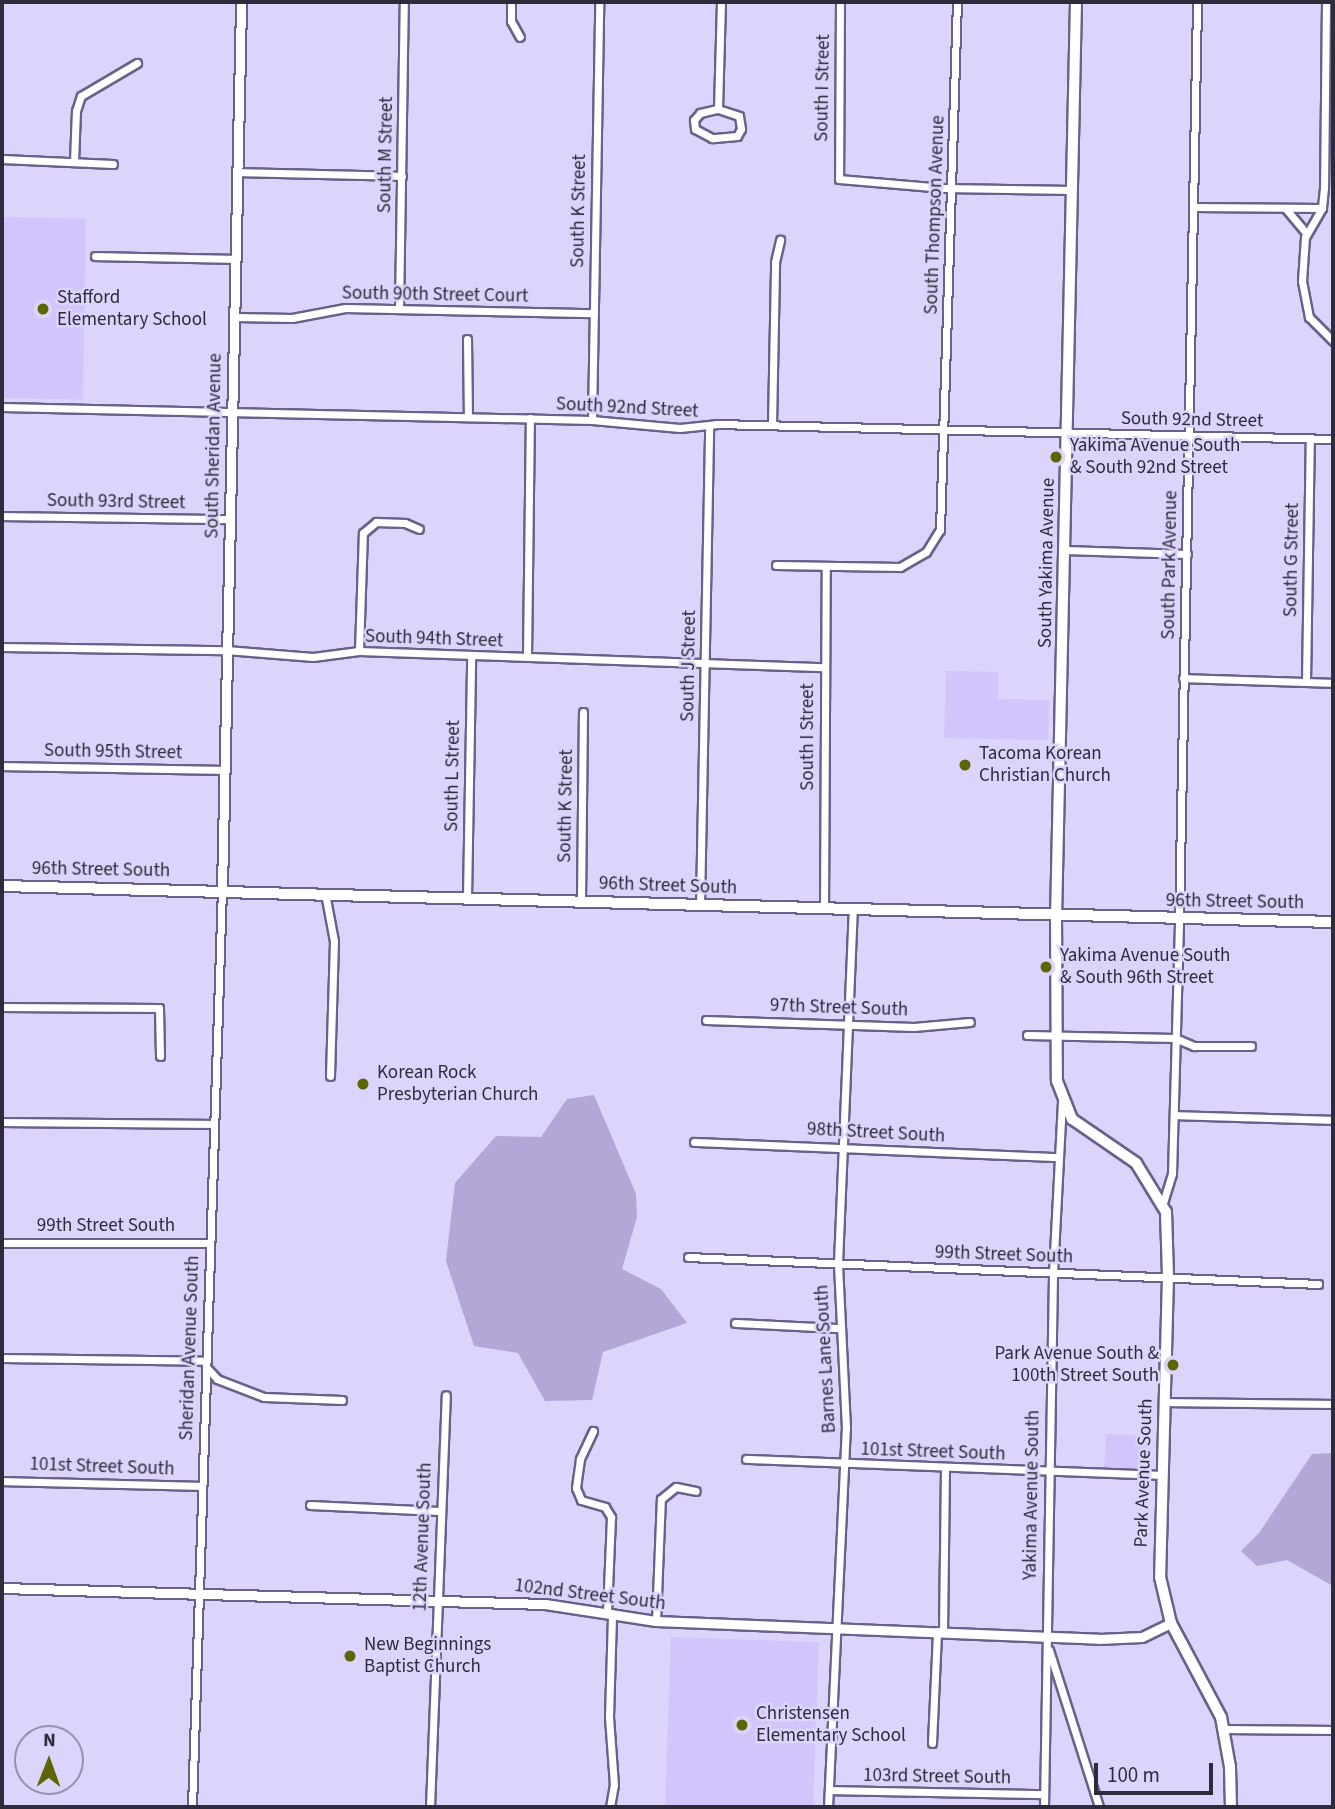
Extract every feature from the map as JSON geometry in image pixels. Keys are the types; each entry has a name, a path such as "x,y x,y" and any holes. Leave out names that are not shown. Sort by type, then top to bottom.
{"main road":[{"name":"South Yakima Avenue","path":"1056,915 1076,2"},
{"name":"96th Street South","path":"2,886 1333,922"},
{"name":"Yakima Avenue South","path":"1056,915 1056,1036 1062,1102"},
{"path":"1062,1102 1079,1126 1136,1163 1163,1203"},
{"name":"Park Avenue South","path":"1163,1203 1168,1276 1160,1475 1160,1577 1171,1623 1224,1729 1231,1807"}],"street":[{"name":"South Sheridan Avenue","path":"222,890 242,2"},
{"name":"South M Street","path":"399,309 404,2"},
{"path":"511,2 511,21 520,37"},
{"name":"South K Street","path":"592,420 599,2"},
{"path":"718,109 721,2"},
{"name":"South I Street","path":"840,2 838,176 843,181 952,188"},
{"name":"South Thompson Avenue","path":"826,566 900,566 918,559 932,546 942,519 957,2"},
{"name":"South Park Avenue","path":"1179,918 1196,2"},
{"path":"1326,2 1322,208 1306,233 1304,304 1313,324 1333,341"},
{"path":"74,162 76,111 81,96 137,63"},
{"path":"718,109 739,116 741,129 737,136 712,138 695,129 694,120 700,113 718,109"},
{"path":"2,159 113,164"},
{"path":"237,172 402,176"},
{"path":"952,188 1072,190"},
{"path":"1193,207 1322,208"},
{"path":"1286,209 1306,233"},
{"path":"772,425 775,262 780,240"},
{"path":"94,256 236,259"},
{"name":"South 90th Street Court","path":"234,317 292,318 345,308 594,313"},
{"path":"467,339 468,417"},
{"name":"South 92nd Street","path":"2,407 530,418 709,428 716,424 1333,439"},
{"path":"527,657 530,418"},
{"name":"South J Street","path":"700,905 709,428"},
{"name":"South G Street","path":"1306,682 1310,438"},
{"name":"South 93rd Street","path":"2,516 230,519"},
{"path":"359,651 366,527 376,522 399,523 419,529"},
{"path":"1065,550 1187,554"},
{"path":"776,565 826,566"},
{"name":"South I Street","path":"824,909 826,566"},
{"name":"South 94th Street","path":"2,647 226,650 313,657 359,651 824,667"},
{"name":"South L Street","path":"467,897 471,656"},
{"path":"1183,678 1333,683"},
{"name":"South K Street","path":"581,901 583,712"},
{"name":"South 95th Street","path":"2,766 223,770"},
{"name":"Sheridan Avenue South","path":"192,1807 222,890"},
{"path":"325,893 334,941 330,1076"},
{"name":"Barnes Lane South","path":"828,1807 845,1465 846,1414 838,1328 838,1264 853,910"},
{"name":"Park Avenue South","path":"1163,1203 1171,1185 1179,918"},
{"path":"2,1007 159,1008 160,1056"},
{"name":"97th Street South","path":"706,1020 914,1027 970,1022"},
{"path":"1027,1035 1175,1038 1194,1046 1251,1046"},
{"name":"Yakima Avenue South","path":"1044,1807 1049,1650 1053,1273 1056,1157 1062,1102"},
{"path":"1174,1115 1333,1121"},
{"path":"2,1122 214,1124"},
{"name":"98th Street South","path":"694,1142 1056,1157"},
{"name":"99th Street South","path":"2,1243 210,1242"},
{"name":"99th Street South","path":"688,1257 1318,1283"},
{"path":"735,1323 838,1328"},
{"path":"2,1358 206,1364 218,1379 264,1397 342,1400"},
{"name":"12th Avenue South","path":"430,1807 439,1511 446,1395"},
{"path":"1164,1402 1333,1404"},
{"path":"593,1430 580,1460 576,1488 581,1500 605,1507 611,1517 609,1717 614,1785 610,1807"},
{"name":"101st Street South","path":"746,1460 1160,1475"},
{"path":"932,1743 940,1631 946,1467"},
{"name":"101st Street South","path":"2,1480 201,1486"},
{"path":"656,1621 661,1499 676,1487 696,1491"},
{"path":"310,1506 439,1511"},
{"name":"102nd Street South","path":"2,1588 197,1596 436,1600 610,1613 656,1621 1132,1639 1171,1623"},
{"path":"1049,1650 1100,1807"},
{"path":"1224,1729 1333,1730"},
{"name":"103rd Street South","path":"829,1790 1044,1794"}],"shaded area":[{"name":"Stafford Elementary School","path":"2,217 86,218 83,399 2,398"},
{"path":"946,671 998,672 998,699 1049,700 1048,740 944,738"},
{"path":"594,1095 636,1194 637,1217 622,1269 661,1289 687,1323 603,1352 592,1400 545,1401 518,1353 474,1346 446,1261 455,1183 496,1136 541,1137 567,1099"},
{"path":"1106,1434 1151,1436 1149,1470 1104,1468"},
{"path":"1333,1453 1333,1586 1287,1560 1257,1566 1241,1551 1259,1533 1312,1454"},
{"name":"Christensen Elementary School","path":"671,1637 819,1642 813,1807 665,1807"}],"place":[{"name":"Stafford Elementary School","path":"43,309"},
{"name":"Yakima Avenue South & South 92nd Street","path":"1056,457"},
{"name":"Tacoma Korean Christian Church","path":"965,765"},
{"name":"Yakima Avenue South & South 96th Street","path":"1046,967"},
{"name":"Korean Rock Presbyterian Church","path":"363,1084"},
{"name":"Park Avenue South & 100th Street South","path":"1173,1365"},
{"name":"New Beginnings Baptist Church","path":"350,1656"},
{"name":"Christensen Elementary School","path":"742,1725"}]}
